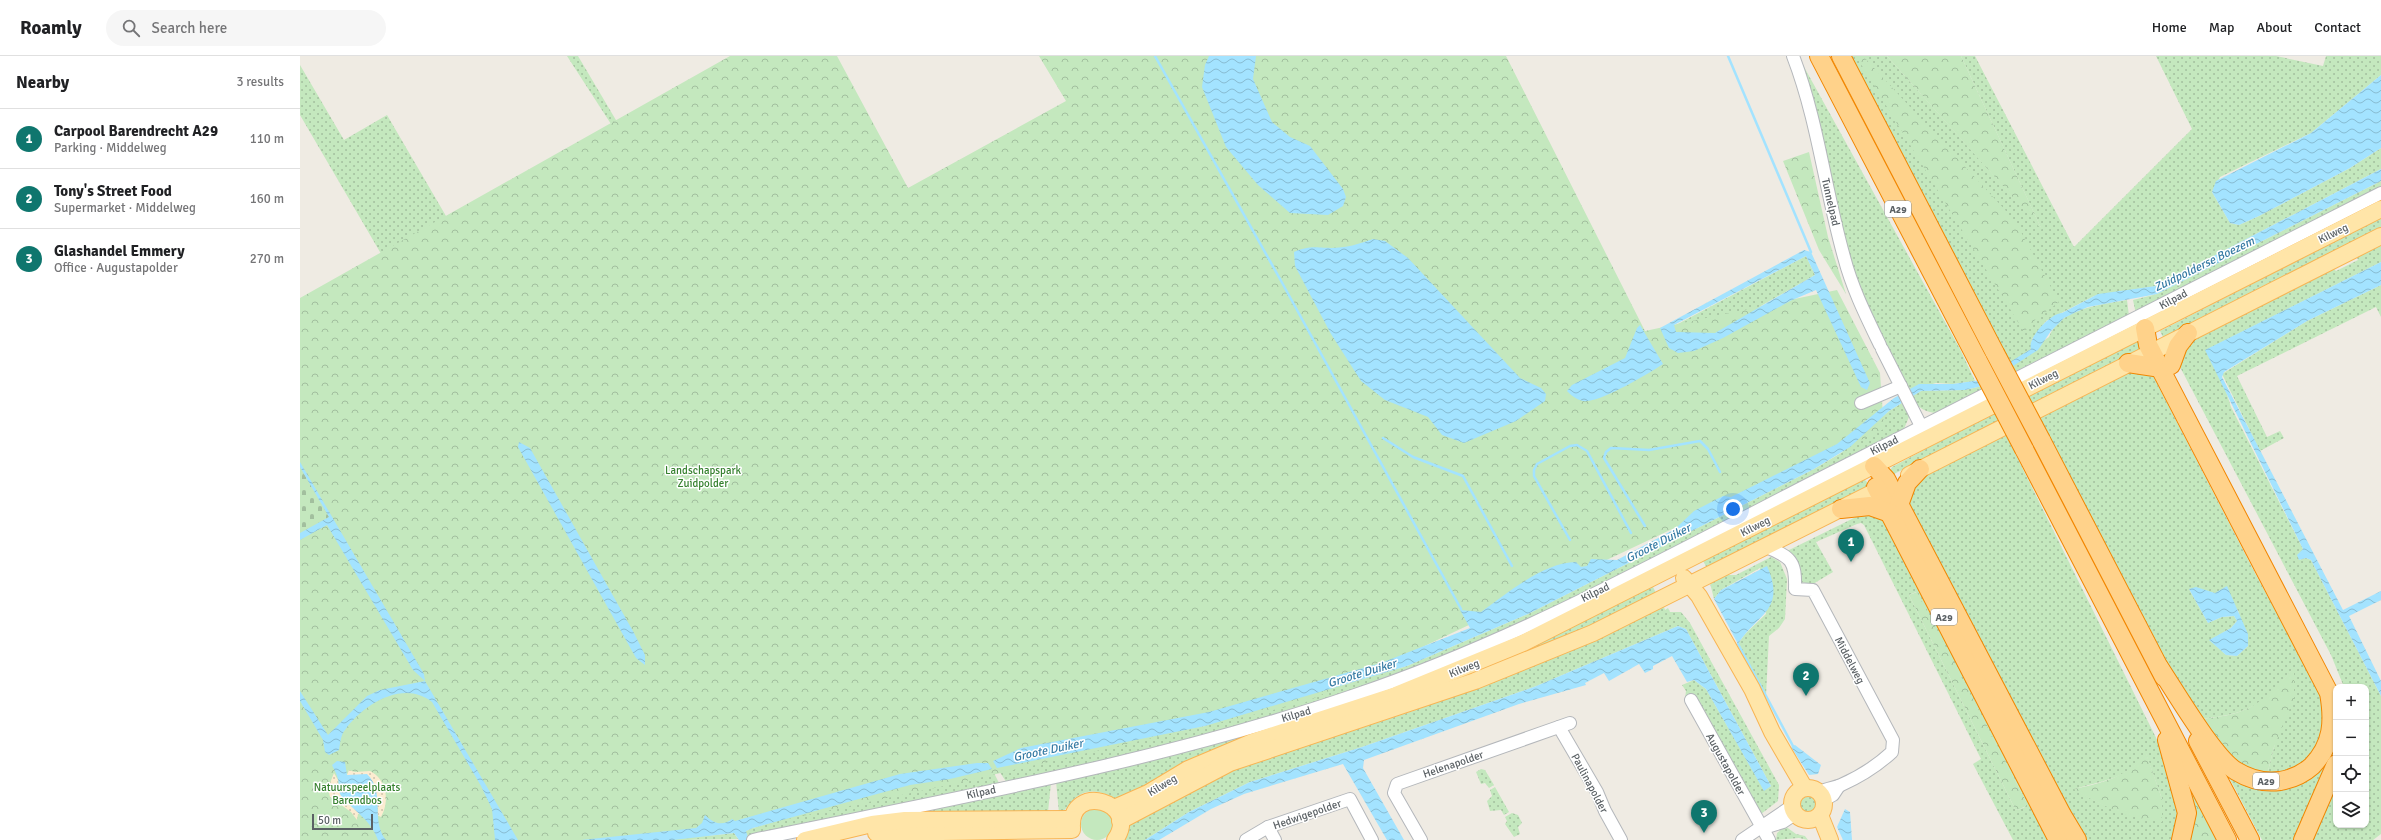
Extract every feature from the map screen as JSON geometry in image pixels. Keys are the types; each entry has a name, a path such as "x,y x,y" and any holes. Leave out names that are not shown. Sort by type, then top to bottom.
{"highway":[{"name":"A29","path":"1819,56 2227,840"},
{"name":"A29","path":"1841,56 2250,840"},
{"name":"A29","path":"2145,328 2336,684"},
{"path":"2128,363 2166,367 2178,346 2188,333"},
{"name":"A29","path":"2159,667 2218,753 2235,770 2255,780 2276,781 2291,779 2308,770 2322,755 2331,735 2333,716 2329,693 2166,367"},
{"name":"A29","path":"1874,466 1894,509 2077,840"},
{"path":"1841,509 1870,506 1894,509 1907,483 1920,469"},
{"name":"A29","path":"1894,509 2058,840"},
{"name":"A29","path":"2161,712 2187,813 2181,840"},
{"path":"2303,840 2333,771"}],"main road":[{"name":"Kilweg","path":"1117,815 1188,769 1252,742 1396,695 1530,640 2381,209"},
{"name":"Kilweg","path":"1117,815 1230,764 1474,681 1593,633 1689,586 2381,236"},
{"path":"1678,566 1689,586 1698,596 1752,689 1801,789"},
{"path":"1819,807 1805,820 1794,810 1792,801 1801,789 1815,788 1819,807 1823,840"},
{"path":"812,838 853,833 1074,830 1077,809 1090,801 1106,802 1117,815 1119,833 1115,840"},
{"path":"1819,807 1830,840"}],"street":[{"name":"Tunnelpad","path":"1793,56 1809,103 1844,258 1855,290 1881,347 1921,426"},
{"name":"Kilpad","path":"753,840 1119,761 1260,725 1356,695 1473,650 1527,626 1656,563 1921,426 2381,193"},
{"path":"1861,403 1904,393"},
{"name":"Middelweg","path":"1766,547 1785,555 1792,563 1795,571 1795,589 1813,590 1893,740 1892,752 1883,761 1833,795 1819,807"},
{"name":"Augustapolder","path":"1691,700 1769,840"},
{"name":"Helenapolder","path":"1421,840 1394,793 1397,784 1565,725"},
{"name":"Paulinapolder","path":"1565,725 1597,792 1604,811 1621,840"},
{"name":"Hedwigepolder","path":"1246,840 1268,827 1350,799 1372,840"},
{"path":"1742,840 1794,810"},
{"path":"1268,827 1275,840"}],"green space":[{"path":"567,56 578,56 626,137 642,172"},
{"name":"Landschapspark Zuidpolder","path":"730,56 837,56 908,188 1066,101 1039,56 1506,56 1645,331 1837,290 1880,373 1884,429 1304,703 944,786 689,840 300,840 300,298"},
{"path":"1798,56 1960,349 1975,381 1953,384 1936,383 1909,390 1860,294 1838,216"},
{"path":"1847,56 1887,56 2041,228 1961,56 1975,56 2074,247 2192,129 2156,56 2276,56 2323,66 2326,56 2381,56 2381,75 2311,133 2220,177 2212,192 2230,223 2239,225 2259,216 2350,168 2381,148 2381,169 2156,286 2094,296 2046,321 2032,339 2031,349 2009,364"},
{"path":"1856,56 1863,56 2006,211 2021,232 2059,302 2036,319 2024,332"},
{"path":"1887,56 1961,56 2042,230"},
{"path":"300,65 344,140 387,115 453,228 547,538 300,115"},
{"path":"1809,152 1828,237 1846,294 1819,250 1783,161"},
{"path":"2381,181 2381,189 2136,314 2133,300 2157,294"},
{"path":"2381,214 2381,231 2310,267 2267,284 2163,337 2160,331 2293,263 2326,242"},
{"path":"2381,241 2381,262 2212,347 2231,407 2303,549 2299,560 2306,558 2311,560 2381,696 2381,834 2373,840 2312,840 2333,788 2333,828 2369,828 2369,684 2343,684 2331,655 2180,367 2187,342 2306,280 2334,269 2336,271 2358,260 2357,258"},
{"path":"1806,256 1815,275 1740,318 1674,326"},
{"path":"2381,285 2381,317 2376,307 2237,376 2267,437 2280,431 2284,438 2260,451 2222,374 2307,321"},
{"path":"2127,300 2129,316 2026,366 1938,413 1923,409 1916,404 1911,397 1921,391 1965,390 1982,386 2049,337 2054,327 2071,314 2093,306"},
{"path":"2131,341 2139,341 2145,347 1892,475 1890,471 1892,467 1994,413 2007,403 2032,395"},
{"path":"2131,368 2150,372 2256,575 2292,641 2303,657 2323,698 2325,735 2307,763 2280,776 2267,775 2294,668 2267,697 2249,708 2229,715 2196,719 2036,417","holes":["2189,589 2215,593 2238,610 2248,646 2237,656 2226,655 2210,640 2231,628 2237,621 2234,616 2222,617 2208,623"]},
{"path":"1905,401 1909,417 1903,431 1547,614 1362,690 1181,743 1007,783 997,768 1205,726 1407,666 1528,614 1814,469 1841,453 1889,411"},
{"path":"2005,433 2176,778 2182,799 2176,840 2085,840 1907,504 1917,478","holes":["2146,754 2162,799 2162,821 2106,806 2075,789 2114,778 2130,769"]},
{"path":"300,467 329,517 300,533"},
{"path":"1864,479 1871,486 1708,570 1702,559"},
{"path":"1881,512 2058,840 2013,840 1973,764 1981,759 1864,525 1861,523 1857,524 1816,542 1833,572 1813,584 1799,582 1785,552 1860,515","holes":["1916,592 2026,801 2025,807 2018,810 2015,809 1909,595"]},
{"path":"1771,557 1780,562 1787,579 1785,619 1779,628 1769,636 1766,696 1738,644 1745,634 1766,614 1760,568 1721,590 1714,599 1710,583 1726,575 1736,575"},
{"path":"1652,585 1657,595 1549,646 1151,797"},
{"path":"1917,592 2026,801 2026,806 2018,810 2015,809 1909,595"},
{"path":"1664,607 1665,610 1668,608 1670,612 1681,612 1690,623 1779,785 1778,801 1761,814 1692,695 1685,698 1686,691 1682,685 1694,680 1706,689 1764,790 1771,786 1686,629 1678,626 1534,687 1362,747 1250,782 1189,812 1145,840 1121,840 1128,825 1211,777 1413,711 1603,635"},
{"path":"2294,667 2294,698 2274,747 2267,775 2255,773 2234,762 2226,755 2196,719 2228,715 2252,706 2273,691"},
{"path":"1295,719 1119,801 1099,792 1083,793 1073,800 1065,810 1059,813 1056,781"},
{"path":"2333,734 2333,758 2300,840 2262,840 2222,764 2295,782"},
{"path":"2146,753 2162,799 2162,822 2139,818 2116,811 2074,789 2114,778 2131,768"},
{"path":"992,769 999,783 998,785 746,836 746,831 753,828 827,806"},
{"path":"1481,769 1485,770 1494,785 1489,788 1485,783 1481,784 1476,772"},
{"path":"1051,783 1048,812 871,822 785,840 767,840"},
{"path":"1495,787 1509,812 1504,815 1501,810 1490,811 1487,801 1492,796 1490,790"},
{"path":"2192,793 2217,840 2188,840 2194,814"},
{"path":"1804,794 1812,794 1817,799 1815,810 1812,812 1804,812 1799,807 1799,799"},
{"path":"1097,808 1103,809 1110,815 1113,824 1112,830 1106,837 1097,840 1091,839 1084,833 1081,824 1082,818 1088,811"},
{"path":"1512,813 1518,815 1522,823 1518,827 1520,834 1514,837 1505,824 1507,821 1505,817"},
{"path":"1785,826 1796,834 1805,836 1808,840 1799,838 1776,840 1777,833"},
{"path":"734,833 738,839 673,840"}],"sand":[{"path":"349,770 355,772 370,771 380,779 386,798 384,811 381,817 377,815 378,809 360,775 347,775"},
{"path":"334,773 338,780 338,788 361,814 358,814 357,820 351,812 330,797 328,788"}],"water":[{"path":"1209,56 1256,56 1253,79 1272,122 1290,137 1310,146 1343,189 1346,197 1343,206 1328,215 1290,213 1258,185 1226,147 1202,87 1205,65"},
{"path":"2381,75 2381,148 2350,168 2259,216 2239,225 2230,223 2212,192 2216,181 2311,133"},
{"path":"2381,169 2381,181 2157,294 2088,307 2064,318 2051,331 2038,350 1982,386 1965,390 1921,391 1889,411 1850,447 1814,469 1528,614 1407,666 1205,726 997,768 993,761 1021,748 1209,712 1381,663 1470,628 1460,610 1481,612 1526,580 1551,567 1564,563 1576,562 1581,567 1587,566 1591,559 1617,560 1675,529 1694,511 1723,496 1731,497 1837,444 1894,398 1919,384 1953,384 1981,380 2031,349 2031,344 2036,333 2046,321 2057,314 2062,313 2098,294 2156,286"},
{"path":"1373,239 1385,241 1408,258 1520,378 1541,388 1546,394 1545,401 1516,421 1464,443 1442,435 1428,417 1385,400 1361,381 1331,334 1295,266 1294,252 1317,247 1337,248 1358,244"},
{"path":"1804,250 1811,252 1870,383 1867,390 1861,387 1816,290 1790,301 1723,338 1694,351 1678,353 1669,348 1660,328","holes":["1806,256 1815,275 1715,333 1676,332 1674,325"]},
{"path":"2381,262 2381,285 2307,321 2224,372 2222,377 2343,610 2381,591 2381,600 2349,616 2381,681 2381,696 2311,560 2306,558 2299,560 2297,555 2303,549 2205,350"},
{"path":"1640,325 1663,364 1627,386 1596,399 1582,401 1567,391 1572,385 1625,358 1637,328"},
{"path":"519,442 530,448 634,633 645,655 645,665 636,658 518,447"},
{"path":"300,462 424,674 425,681 413,670 327,525 300,540 300,533 329,517 300,467"},
{"path":"1767,566 1772,581 1773,593 1771,603 1767,611 1745,634 1738,644 1714,599 1721,590"},
{"path":"2227,586 2248,634 2248,646 2237,656 2226,655 2209,640 2231,628 2237,621 2234,616 2222,617 2208,623 2189,589 2196,587 2215,593"},
{"path":"1678,626 1686,629 1771,786 1764,791 1706,689 1694,680 1687,682 1672,656 1653,666 1653,669 1645,673 1639,664 1609,681 1604,673 1585,683 1586,685 1519,704 1364,760 1363,768 1404,840 1387,840 1343,764 1244,794 1211,809 1159,840 1145,840 1189,812 1250,782 1362,747 1534,687"},
{"path":"425,681 518,840 495,840 492,809 481,786 432,702 421,696 409,693 397,694 373,704 362,711 353,720 343,734 339,750 329,755 325,752 323,740 300,701 300,691 328,735 367,696 380,690"},
{"path":"1795,745 1821,765 1818,774 1809,775 1791,747"},
{"path":"337,761 345,762 347,775 367,774 373,781 376,789 379,824 381,832 386,840 378,840 367,822 340,795 338,777 332,765"},
{"path":"977,763 988,763 992,769 950,779 910,785 753,828 746,831 749,840 739,840 734,833 673,840 581,840 696,828 702,823 705,815 714,822 725,823 732,819 735,821 900,774"},
{"path":"1845,809 1850,812 1852,840 1843,840 1837,827"}],"waterway":[{"path":"1155,56 1280,279 1461,609"},
{"path":"1728,56 1811,252"},
{"path":"1383,438 1413,457 1463,476 1512,566"},
{"path":"1645,526 1604,458 1606,452 1611,448 1649,450 1700,441 1708,449 1720,472"},
{"path":"1570,540 1534,476 1534,470 1537,464 1570,446 1577,445 1587,451 1631,533"},
{"path":"1738,644 1793,746"}],"place":[{"name":"Carpool Barendrecht A29","path":"1851,562"},
{"name":"Tony's Street Food","path":"1806,696"},
{"name":"Glashandel Emmery","path":"1704,833"}],"water label":[{"name":"Zuidpolderse Boezem","path":"2204,264"},
{"name":"Groote Duiker","path":"1658,543"},
{"name":"Groote Duiker","path":"1362,673"},
{"name":"Groote Duiker","path":"1048,750"}],"park label":[{"name":"Natuurspeelplaats Barendbos","path":"357,793"}]}
